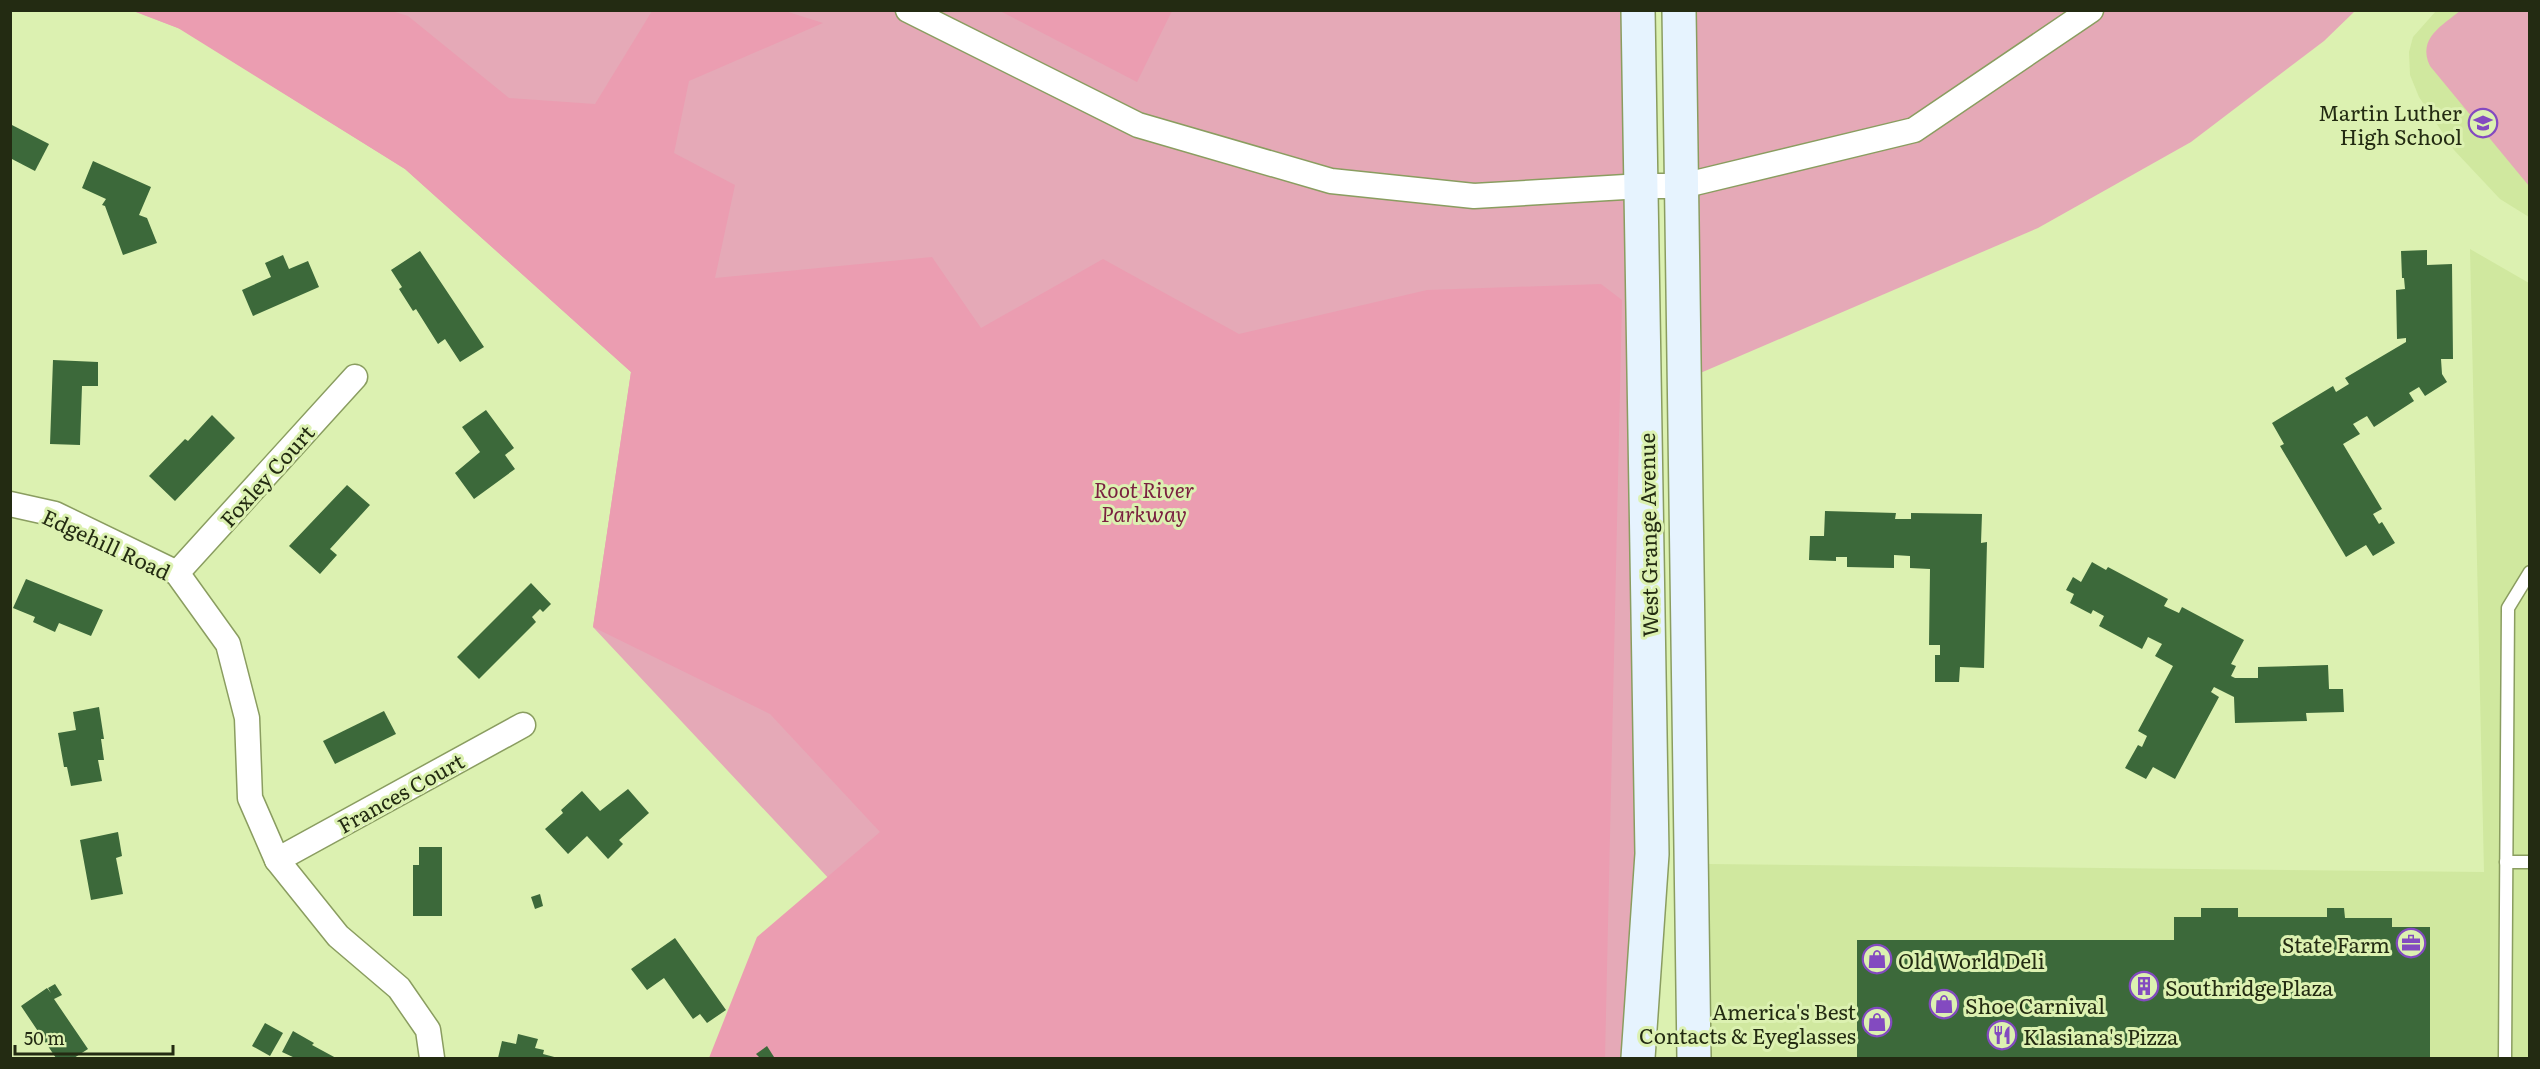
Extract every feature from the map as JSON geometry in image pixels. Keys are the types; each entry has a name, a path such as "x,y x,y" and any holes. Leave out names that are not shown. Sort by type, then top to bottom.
{"street":[{"path":"908,10 1138,126 1331,182 1474,196 1642,186 1682,186 1914,130 2091,10"},
{"name":"West Grange Avenue","path":"1638,10 1652,854 1638,1059"},
{"name":"West Grange Avenue","path":"1679,10 1694,1059"},
{"name":"Foxley Court","path":"177,573 355,377"},
{"name":"Edgehill Road","path":"10,504 55,514 177,573 228,644 247,718 250,798 277,860 338,936 399,988 428,1030 432,1059"},
{"name":"Frances Court","path":"277,860 523,725"}],"lane":[{"path":"2505,1059 2508,608 2529,572"},
{"path":"2505,862 2529,862"}],"shaded area":[{"name":"Martin Luther High School","path":"2436,11 2529,11 2529,217 2500,199 2454,150 2419,97 2410,75 2409,52 2413,37"},
{"path":"2470,249 2529,283 2529,1058 1706,1058 1707,864 2484,872"}],"green space":[{"name":"Martin Luther High School","path":"2461,10 2529,11 2529,186 2430,66 2427,56 2429,40 2439,27"},
{"name":"Root River Parkway","path":"133,11 1623,11 1638,846 1623,1058 997,1058 593,627 631,372 405,169 183,30"},
{"name":"Root River Parkway","path":"134,11 392,11 408,16 509,98 595,104 652,11 785,11 823,23 689,81 674,153 735,185 715,278 932,257 981,328 1103,259 1239,334 1427,290 1601,284 1622,300 1605,1058 709,1058 757,937 880,832 770,714 593,627 631,372 405,169 178,28"},
{"path":"1000,11 1172,11 1137,82"},
{"path":"1690,11 2355,11 2324,41 2191,142 2038,228 1698,374"}],"building":[{"path":"10,124 49,144 35,171 10,158"},
{"path":"93,161 151,187 139,215 147,218 157,243 123,255 105,206 102,205 106,199 82,188"},
{"path":"2427,250 2427,265 2452,264 2453,359 2441,359 2442,374 2447,382 2425,396 2419,387 2409,393 2414,401 2374,427 2367,416 2353,424 2360,434 2343,444 2382,509 2373,514 2379,524 2382,522 2395,543 2373,556 2366,545 2346,557 2280,446 2284,444 2272,423 2333,386 2336,392 2349,384 2345,378 2406,342 2406,338 2397,339 2396,290 2405,289 2404,278 2402,278 2401,251"},
{"path":"420,251 484,347 460,362 445,339 438,344 416,309 413,311 399,289 402,287 391,270"},
{"path":"283,255 289,269 308,261 319,287 253,316 242,290 271,277 265,263"},
{"path":"53,360 98,362 98,386 82,386 80,445 50,444"},
{"path":"486,410 514,448 505,455 515,469 474,499 455,473 480,452 462,427"},
{"path":"212,415 235,438 175,501 149,476 185,439 188,441"},
{"path":"347,485 370,505 330,549 337,555 320,574 289,546"},
{"path":"1825,511 1896,513 1895,519 1911,519 1911,513 1982,514 1981,543 1987,542 1984,668 1960,667 1959,682 1935,682 1935,655 1940,655 1940,645 1929,645 1930,569 1910,568 1910,556 1894,555 1894,568 1847,567 1847,557 1836,557 1836,561 1809,560 1810,536 1824,536"},
{"path":"2092,562 2106,570 2108,567 2168,599 2164,606 2179,613 2182,607 2244,640 2231,664 2236,666 2231,676 2235,678 2258,678 2258,667 2328,665 2329,689 2343,689 2344,712 2306,713 2307,721 2235,723 2234,697 2214,687 2211,692 2219,697 2175,779 2153,767 2146,779 2125,768 2138,745 2142,747 2147,736 2138,731 2173,666 2155,656 2162,644 2148,637 2142,649 2099,626 2104,616 2093,610 2091,614 2070,603 2074,594 2066,590 2073,577 2081,582"},
{"path":"26,579 103,610 91,636 59,623 55,632 33,622 35,617 13,608"},
{"path":"531,583 551,604 543,612 540,609 532,617 536,622 479,679 457,657"},
{"path":"99,707 104,739 101,739 104,760 98,760 102,781 71,786 67,767 64,767 58,733 76,730 73,712"},
{"path":"384,711 396,734 335,764 323,741"},
{"path":"628,789 649,813 619,840 623,844 608,859 587,836 568,854 545,829 582,791 600,811"},
{"path":"118,832 122,856 116,858 123,894 91,900 80,840"},
{"path":"419,847 442,847 442,916 413,916 413,865 419,865"},
{"path":"540,894 543,906 535,909 531,897"},
{"name":"Southridge Plaza","path":"2201,908 2238,908 2238,917 2327,917 2327,908 2344,908 2345,918 2392,918 2392,927 2430,927 2430,1058 1857,1058 1857,940 2174,940 2174,917 2201,917"},
{"path":"675,938 726,1010 707,1023 700,1014 693,1019 664,978 647,990 631,969"},
{"path":"55,984 62,995 54,999 88,1049 74,1058 56,1058 21,1006 47,988 51,993 48,988"},
{"path":"265,1023 283,1033 270,1056 252,1046"},
{"path":"293,1031 336,1058 295,1058 282,1052"},
{"path":"518,1034 538,1039 535,1048 544,1050 543,1054 558,1058 498,1058 502,1041 516,1044"},
{"path":"767,1046 774,1057 760,1058 756,1054"}],"place":[{"name":"Martin Luther High School","path":"2483,123"},
{"name":"State Farm","path":"2411,943"},
{"name":"Old World Deli","path":"1877,959"},
{"name":"Southridge Plaza","path":"2144,986"},
{"name":"Shoe Carnival","path":"1944,1004"},
{"name":"America's Best Contacts & Eyeglasses","path":"1877,1022"},
{"name":"Klasiana's Pizza","path":"2002,1035"}]}
